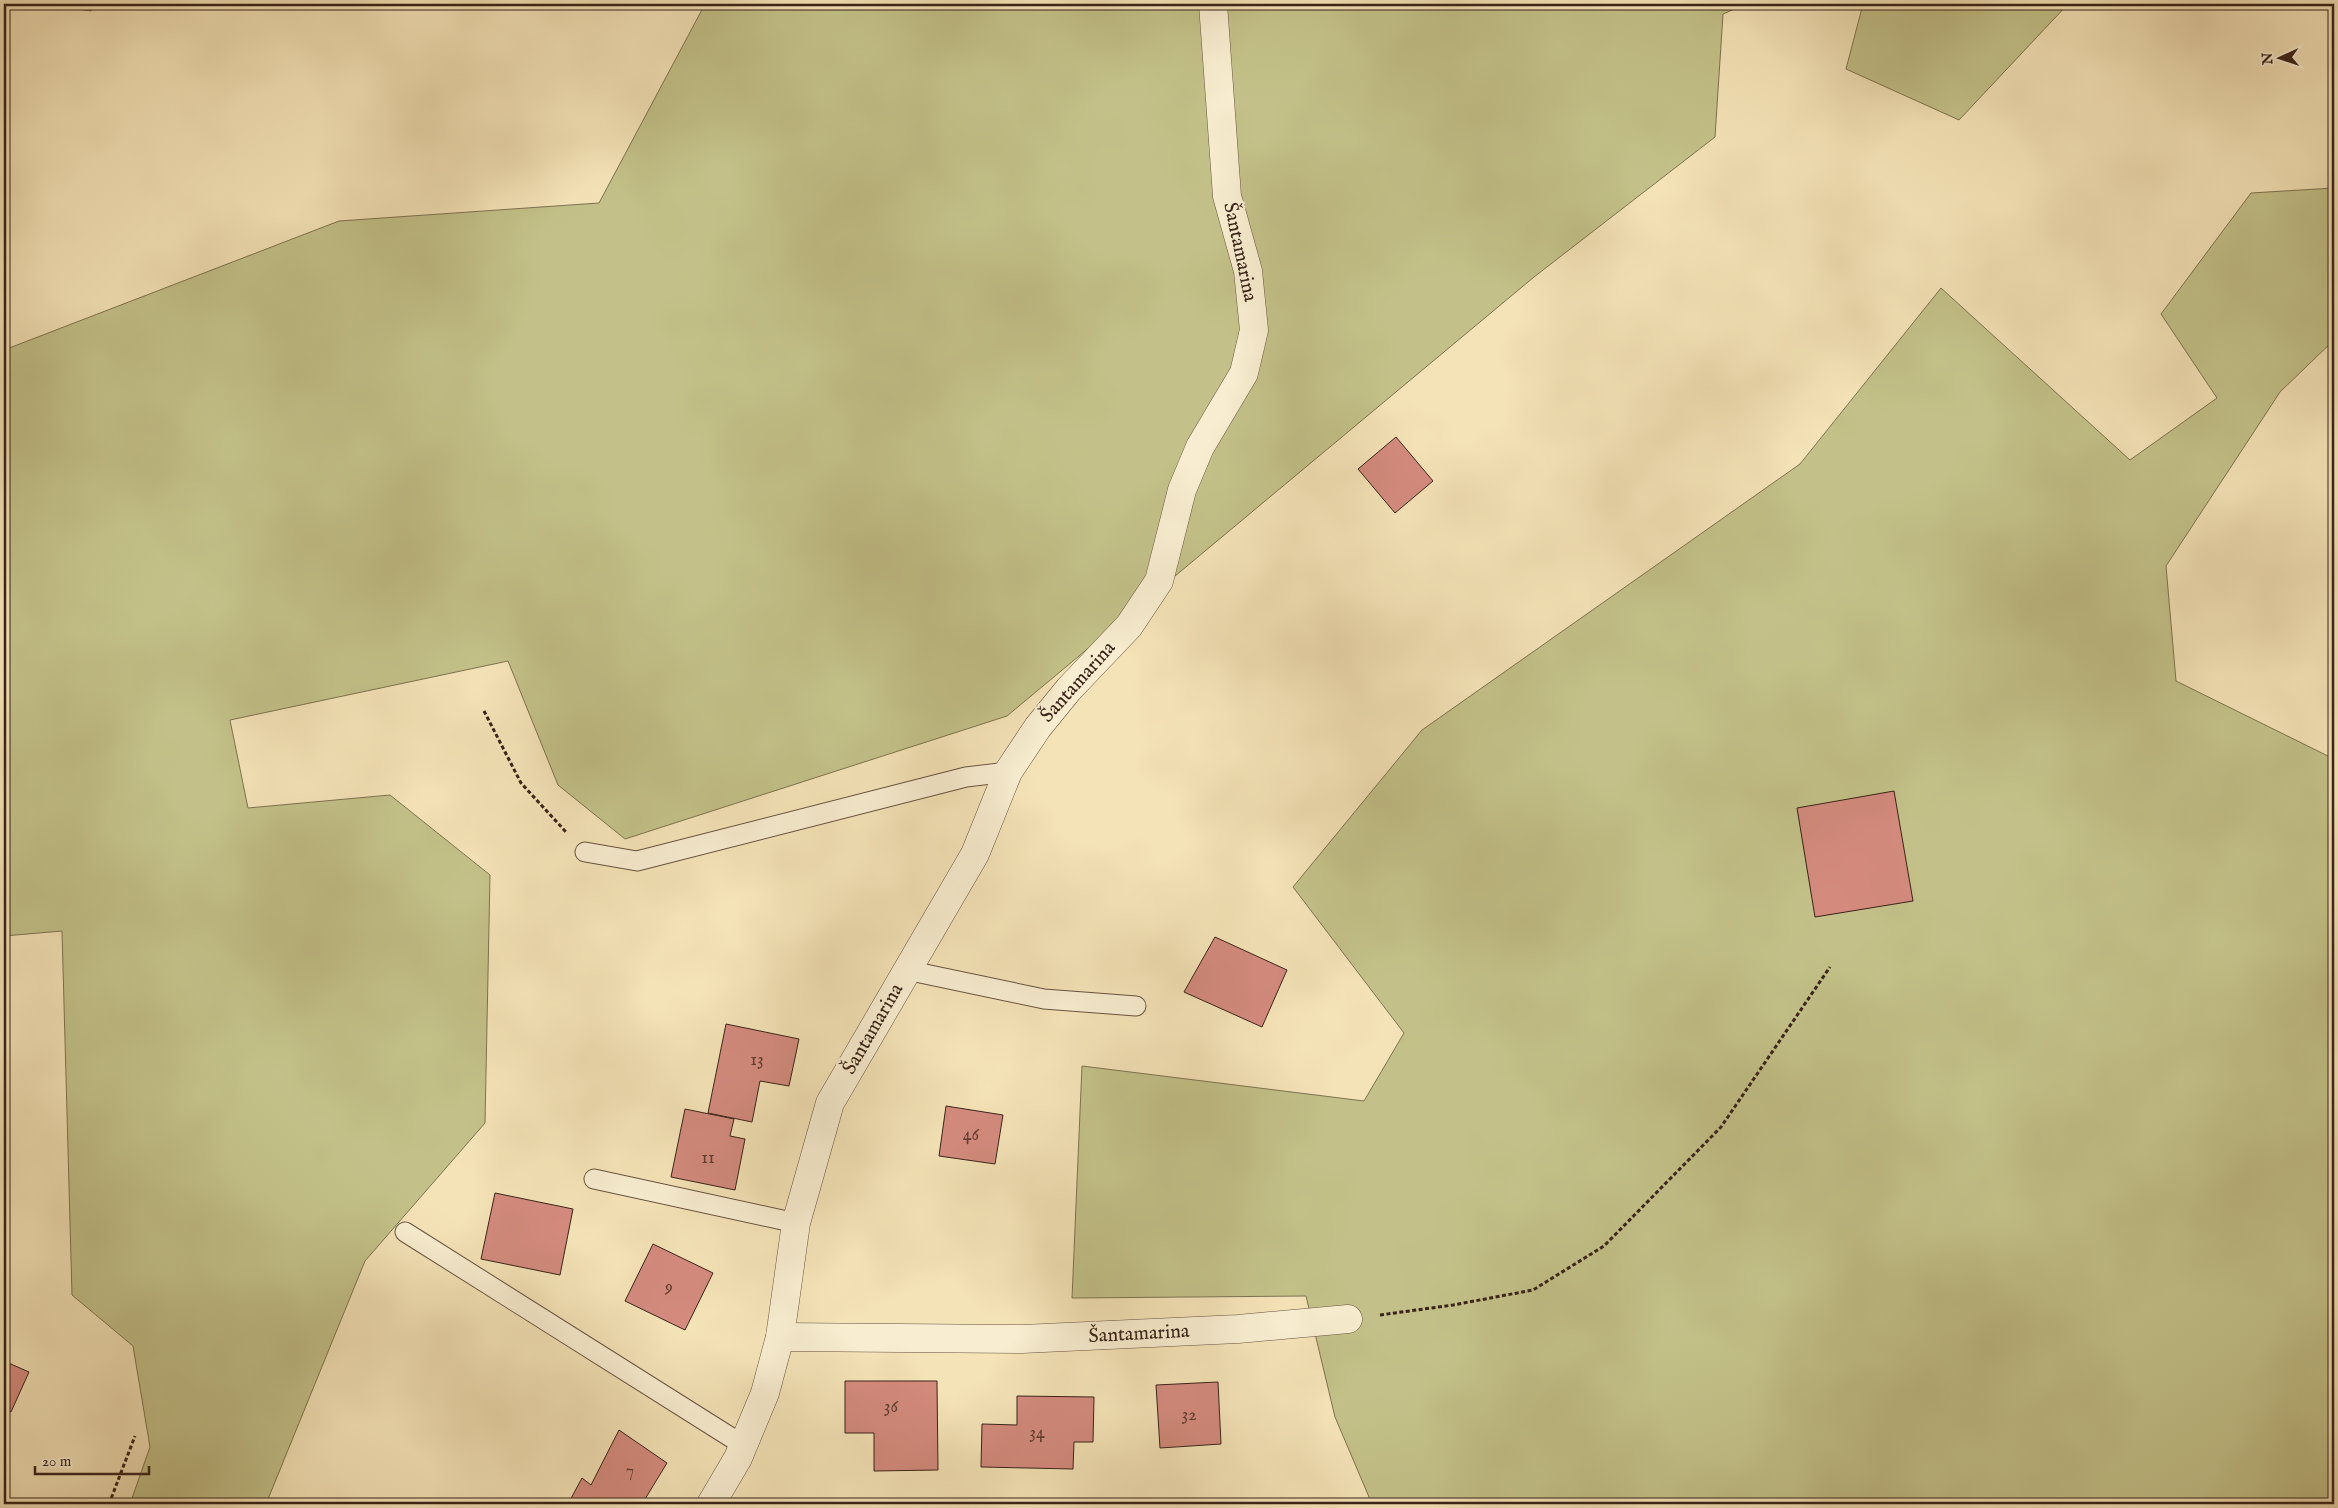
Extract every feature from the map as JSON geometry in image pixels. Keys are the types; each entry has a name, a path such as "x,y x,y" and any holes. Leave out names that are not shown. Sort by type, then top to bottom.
{"street":[{"name":"Šantamarina","path":"711,1504 738,1458 765,1393 780,1337 796,1223 830,1103 975,854 1008,772 1038,727 1069,689 1129,626 1159,581 1186,482 1200,447 1244,373 1254,330 1248,271 1227,196 1213,4"},
{"name":"Šantamarina","path":"780,1337 1022,1339 1238,1329 1348,1319"}],"lane":[{"path":"585,852 637,861 966,777 1008,772"},
{"path":"906,970 1044,999 1136,1006"},
{"path":"594,1179 796,1223"},
{"path":"405,1232 743,1445"}],"path":[{"path":"484,711 520,784 585,852"},
{"path":"1348,1319 1453,1305 1533,1290 1604,1246 1721,1127 1830,967"},
{"path":"110,1504 135,1436"}],"shaded area":[{"path":"46,4 98,4 91,11"},
{"path":"705,4 1746,4 1723,14 1715,137 1534,277 1007,716 625,839 558,785 508,661 230,720 248,808 390,795 490,875 485,1123 365,1261 266,1504 130,1504 150,1447 133,1346 72,1295 62,931 4,936 4,350 339,221 599,203"},
{"path":"1863,4 2068,4 1959,120 1846,69"},
{"path":"2334,188 2334,340 2280,392 2166,566 2176,681 2334,759 2334,1504 1372,1504 1335,1417 1306,1296 1072,1298 1082,1066 1364,1101 1404,1033 1293,887 1422,730 1800,464 1941,288 2130,460 2217,398 2161,314 2251,193"}],"building":[{"path":"1396,437 1433,481 1395,513 1358,469"},
{"path":"1894,791 1913,901 1815,917 1797,808"},
{"path":"1215,937 1287,970 1262,1027 1184,992"},
{"path":"726,1024 799,1039 789,1086 760,1081 752,1122 708,1113"},
{"path":"946,1106 1003,1115 995,1164 939,1156"},
{"path":"685,1109 734,1119 730,1136 745,1139 735,1190 671,1177"},
{"path":"495,1193 573,1209 560,1275 481,1259"},
{"path":"653,1244 713,1273 685,1330 625,1301"},
{"path":"4,1361 29,1372 11,1412 4,1409"},
{"path":"845,1381 937,1381 938,1470 874,1471 874,1433 845,1433"},
{"path":"1218,1382 1221,1444 1160,1448 1156,1385"},
{"path":"1017,1396 1094,1397 1093,1442 1074,1442 1073,1469 981,1467 982,1424 1017,1425"},
{"path":"619,1430 667,1463 642,1504 614,1504 607,1498 604,1504 568,1504 582,1478 591,1485"}]}
